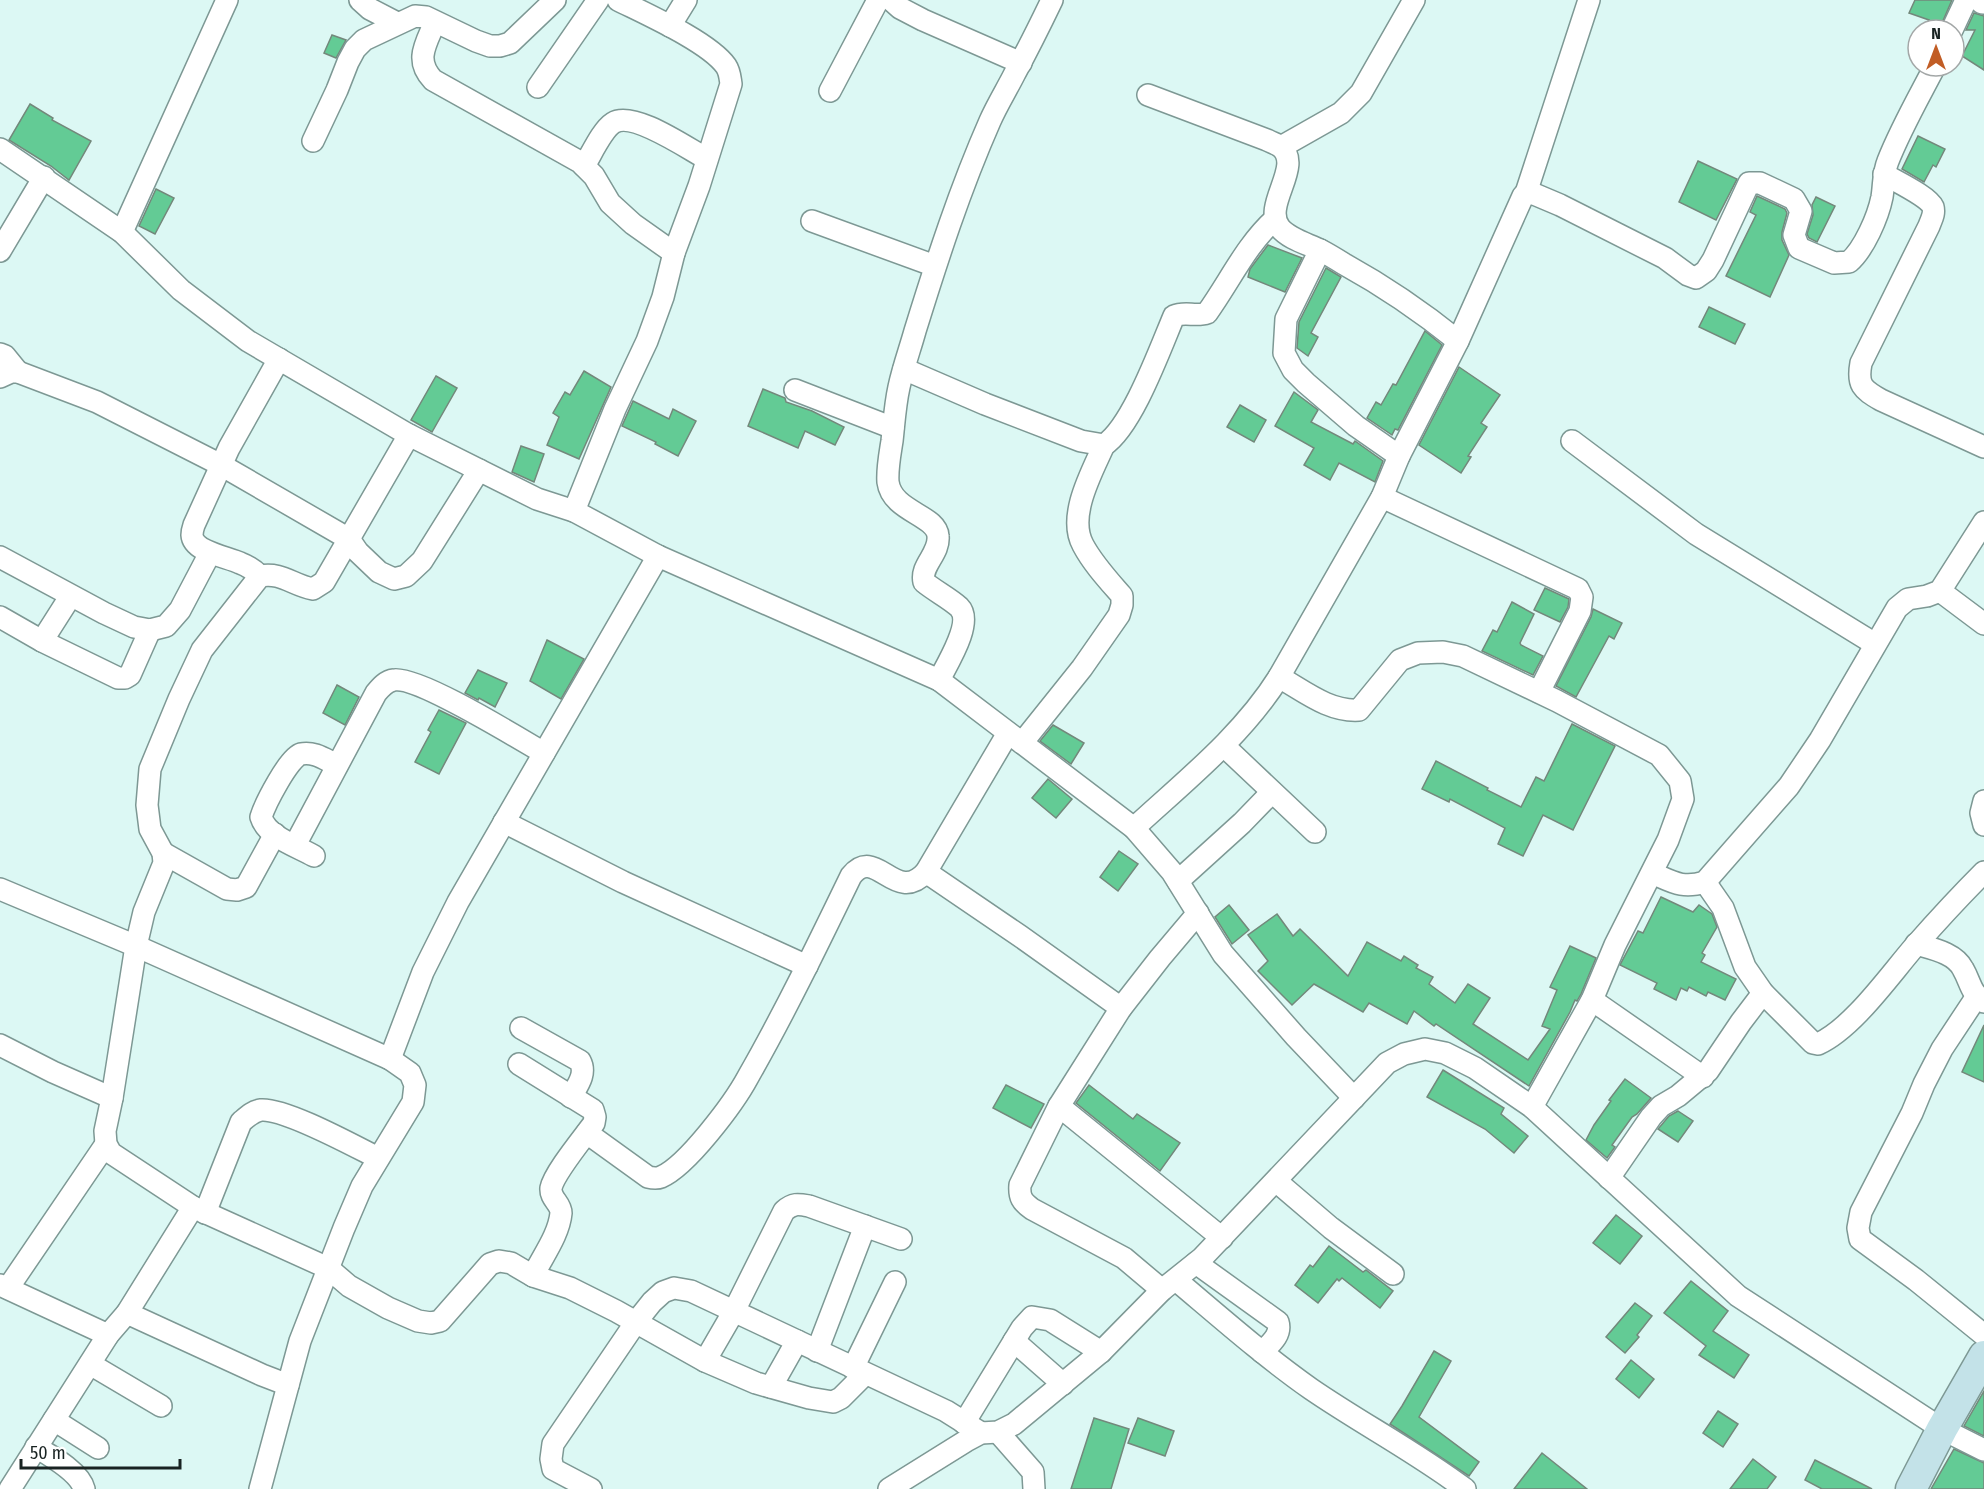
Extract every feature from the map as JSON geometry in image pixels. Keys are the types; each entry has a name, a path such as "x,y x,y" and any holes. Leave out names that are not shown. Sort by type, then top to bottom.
{"main road":[{"path":"1911,1489 1984,1356"}],"street":[{"path":"122,232 227,0"},
{"path":"360,0 370,9 397,23"},
{"path":"313,141 355,49 364,39 416,15 426,17 476,41 490,46 500,46 510,43 555,0"},
{"path":"538,87 598,0"},
{"path":"574,511 615,409 647,341 663,297 674,252 731,84 730,73 720,60 670,26 618,0"},
{"path":"670,26 686,0"},
{"path":"830,91 878,0"},
{"path":"891,0 900,8 923,20 1021,63"},
{"path":"939,680 964,628 965,617 960,608 924,582 924,569 936,549 938,536 932,524 900,504 888,484 899,385 935,266 967,175 991,118 1052,0"},
{"path":"1281,147 1341,113 1361,93 1414,0"},
{"path":"1134,828 1224,746 1270,692 1382,497 1399,456 1458,341 1526,193 1589,0"},
{"path":"1958,18 1966,0"},
{"path":"435,21 422,62 425,71 434,80 580,162 594,176 618,212 674,252"},
{"path":"1526,193 1534,194 1571,210 1665,258 1688,275 1696,278 1713,260 1744,190 1749,183 1754,182 1794,199 1798,204 1801,211 1794,235 1799,248 1834,263 1849,262 1864,243 1881,200 1884,174 1900,134 1929,78"},
{"path":"1148,95 1281,147 1287,156 1288,166 1275,209 1275,219 1280,228 1297,240 1320,250 1379,284 1458,341"},
{"path":"584,166 607,128 620,120 642,123 707,159"},
{"path":"0,148 122,232 182,290 248,341 409,435 537,499 574,511 658,556 939,680 1134,828 1178,881 1223,954 1354,1098"},
{"path":"1884,174 1926,199 1934,213 1861,363 1860,384 1881,400 1984,447"},
{"path":"0,251 44,177"},
{"path":"587,1133 655,1179 662,1177 683,1160 728,1108 747,1079 807,966 851,876 857,869 864,866 873,867 901,882 910,884 919,880 1015,738 1082,668 1119,615 1122,605 1122,596 1082,544 1077,527 1080,504 1104,445 1113,439 1129,417 1174,316 1181,313 1200,315 1207,313 1252,243 1261,231 1275,219"},
{"path":"812,221 935,266"},
{"path":"1320,250 1286,319 1284,353 1293,370 1306,383 1356,426 1399,456"},
{"path":"0,354 9,374 97,402 221,465 349,539 358,552 380,572 394,579 406,576 422,561 479,470"},
{"path":"279,359 233,440 194,525 192,535 195,542 210,553 241,563 253,569 260,576 278,575 303,587 313,589 324,582 409,435"},
{"path":"904,369 985,404 1081,441 1104,445"},
{"path":"795,390 893,428"},
{"path":"1572,441 1696,534 1875,644"},
{"path":"1382,497 1578,590 1582,597 1580,611 1539,692"},
{"path":"1652,873 1681,885 1692,886 1705,882 1789,786 1820,740 1897,608 1908,599 1940,591 1984,522"},
{"path":"0,557 70,597 134,627 150,630 166,626 180,610 210,553"},
{"path":"390,1059 423,972 458,902 658,556"},
{"path":"260,576 202,650 178,699 150,769 147,805 150,829 164,853 227,889 237,890 246,886 275,834"},
{"path":"1940,591 1984,624"},
{"path":"42,641 70,597"},
{"path":"0,617 42,641 118,678 130,675 150,630"},
{"path":"1279,677 1333,707 1346,711 1359,710 1400,660 1418,653 1443,652 1463,656 1539,692 1659,756 1680,781 1683,799 1668,840 1615,945 1592,1000 1532,1107"},
{"path":"295,845 376,693 383,684 393,680 404,680 433,690 544,753"},
{"path":"1224,746 1315,832"},
{"path":"314,856 275,834 263,823 261,817 287,767 296,756 303,753 312,754 337,765"},
{"path":"1178,881 1242,823 1272,792"},
{"path":"1984,801 1981,813 1984,825"},
{"path":"504,822 623,882 807,966"},
{"path":"164,853 164,863 144,912 136,945 105,1131 105,1144 111,1153 122,1162 199,1210 328,1268 349,1286 388,1308 418,1321 431,1323 440,1321 490,1264 499,1261 511,1263 533,1276 570,1288 705,1361 756,1383 808,1398 833,1402 841,1398 859,1371 895,1282"},
{"path":"926,872 1030,942 1121,1008"},
{"path":"1705,882 1723,908 1745,967 1763,993 1813,1043 1818,1044 1828,1040 1863,1008 1916,944 1984,872"},
{"path":"0,889 136,945 390,1059 410,1073 416,1085 413,1102 362,1186 328,1268 300,1341 260,1489"},
{"path":"1198,913 1121,1008 1059,1106 1020,1185 1019,1195 1023,1202 1032,1209 1169,1285 1313,1390 1440,1470 1465,1489"},
{"path":"1916,944 1938,950 1954,958 1963,967 1973,992 1980,999 1942,1049 1861,1212 1858,1228 1860,1239 1916,1280 1984,1335"},
{"path":"1609,1178 1651,1117 1662,1106 1703,1077 1721,1055 1741,1022 1763,993"},
{"path":"1592,1000 1703,1077"},
{"path":"521,1028 580,1061 583,1074 571,1097"},
{"path":"0,1045 112,1098"},
{"path":"889,1489 981,1430 1014,1425 1101,1352 1169,1285 1222,1238 1387,1064 1404,1054 1425,1049 1445,1053 1475,1068 1532,1107 1738,1296 1942,1429 1984,1450"},
{"path":"519,1064 593,1110 596,1117 551,1189 553,1199 560,1207 561,1214 556,1232 533,1276"},
{"path":"1059,1106 1222,1238"},
{"path":"10,1489 108,1335 127,1313 199,1210 241,1122 253,1112 270,1111 300,1121 378,1158"},
{"path":"105,1144 4,1287 108,1335"},
{"path":"1276,1181 1331,1228 1394,1274"},
{"path":"705,1361 734,1311 784,1212 790,1206 796,1204 809,1206 900,1239"},
{"path":"817,1351 865,1226"},
{"path":"1196,1263 1278,1322 1280,1328 1277,1336 1262,1352"},
{"path":"591,1489 553,1469 551,1460 553,1444 636,1322 663,1292 674,1288 691,1291 946,1411 981,1430 1033,1472 1034,1489"},
{"path":"127,1313 262,1375 288,1384"},
{"path":"981,1430 1014,1341 1032,1317 1050,1320 1101,1352"},
{"path":"771,1387 797,1341"},
{"path":"1014,1341 1063,1383"},
{"path":"90,1364 161,1406"},
{"path":"54,1420 98,1448"},
{"path":"36,1447 77,1475 84,1489"}],"building":[{"path":"1915,0 1952,0 1944,18 1923,18 1909,13"},
{"path":"1974,13 1984,16 1984,70 1966,59 1966,48 1975,30 1966,30"},
{"path":"332,35 346,40 336,58 324,53"},
{"path":"30,104 53,118 52,120 91,141 69,180 9,140"},
{"path":"1918,136 1945,149 1936,167 1933,165 1924,182 1902,169"},
{"path":"1698,161 1737,179 1716,220 1679,202"},
{"path":"156,189 174,198 155,234 139,226"},
{"path":"1757,196 1785,209 1787,213 1782,240 1789,255 1770,297 1726,276 1756,215 1750,212"},
{"path":"1816,197 1835,206 1817,242 1809,238 1807,234 1813,215 1812,205"},
{"path":"1268,245 1302,258 1285,292 1248,277 1250,269"},
{"path":"1326,268 1341,277 1311,333 1318,337 1308,356 1297,348 1299,322"},
{"path":"1709,307 1745,324 1735,344 1699,327"},
{"path":"1425,331 1442,345 1398,430 1395,429 1392,435 1367,418 1376,402 1381,405 1393,384 1396,385"},
{"path":"1459,367 1500,395 1481,423 1487,427 1468,456 1471,457 1461,473 1419,445"},
{"path":"584,371 611,387 579,459 547,445 559,417 553,413 565,392 570,395"},
{"path":"436,376 457,388 432,432 411,420"},
{"path":"763,389 785,398 786,402 812,411 844,427 835,445 805,431 798,448 748,426"},
{"path":"1294,392 1318,410 1311,422 1353,444 1355,441 1383,461 1375,482 1339,463 1330,480 1304,465 1314,448 1275,426"},
{"path":"633,401 669,419 673,409 696,421 678,456 655,444 656,442 622,426"},
{"path":"1240,405 1266,420 1254,442 1227,427"},
{"path":"521,446 544,454 534,482 512,472"},
{"path":"1545,588 1569,599 1568,607 1560,622 1534,610"},
{"path":"1512,602 1534,614 1520,643 1543,656 1533,675 1482,651 1493,630 1497,632"},
{"path":"1593,609 1622,623 1614,639 1609,636 1576,697 1556,686"},
{"path":"547,640 584,659 561,699 530,681"},
{"path":"478,670 507,683 495,707 465,693"},
{"path":"337,685 359,697 345,725 323,713"},
{"path":"439,710 466,723 439,774 415,762 431,732 428,730"},
{"path":"1572,724 1615,746 1573,830 1543,815 1523,856 1498,844 1505,828 1450,799 1449,802 1422,789 1436,761 1521,807 1536,777 1544,781"},
{"path":"1053,725 1084,743 1071,764 1040,741"},
{"path":"1048,779 1072,799 1056,818 1032,798"},
{"path":"1119,851 1138,864 1118,891 1100,877"},
{"path":"1661,897 1693,912 1699,905 1712,914 1717,927 1702,953 1705,955 1701,962 1736,979 1725,1000 1708,992 1706,996 1689,987 1687,991 1681,988 1676,1000 1654,989 1657,983 1620,965 1638,931 1643,933"},
{"path":"1229,905 1249,930 1232,944 1215,917"},
{"path":"1277,914 1293,936 1300,929 1348,976 1367,942 1401,961 1404,956 1418,965 1416,968 1433,977 1429,984 1455,1003 1468,984 1490,998 1473,1024 1528,1060 1550,1029 1542,1026 1557,990 1550,987 1570,946 1596,958 1581,994 1577,1001 1575,1000 1529,1086 1414,1011 1407,1024 1369,1003 1363,1012 1314,984 1292,1005 1258,971 1268,961 1248,935"},
{"path":"1984,1025 1984,1082 1962,1072"},
{"path":"1443,1070 1504,1108 1501,1114 1528,1136 1514,1153 1485,1129 1427,1097"},
{"path":"1625,1079 1651,1098 1632,1117 1612,1145 1615,1147 1607,1158 1586,1140 1611,1101 1609,1100"},
{"path":"1006,1085 1044,1104 1031,1128 993,1108"},
{"path":"1089,1085 1133,1119 1137,1114 1180,1143 1160,1171 1076,1103"},
{"path":"1678,1111 1693,1121 1678,1142 1658,1129 1669,1116"},
{"path":"1616,1215 1642,1236 1620,1264 1593,1243"},
{"path":"1329,1246 1393,1291 1380,1308 1342,1278 1339,1281 1337,1279 1318,1303 1295,1285 1310,1265 1313,1267"},
{"path":"1691,1281 1728,1311 1713,1331 1749,1355 1734,1378 1699,1355 1706,1346 1664,1313"},
{"path":"1635,1303 1652,1316 1637,1335 1639,1337 1625,1353 1606,1337"},
{"path":"1434,1351 1451,1361 1419,1417 1479,1462 1469,1476 1390,1424"},
{"path":"1631,1360 1654,1379 1639,1398 1616,1379"},
{"path":"1984,1391 1984,1436 1964,1426"},
{"path":"1718,1411 1738,1424 1723,1447 1703,1433"},
{"path":"1094,1418 1129,1429 1111,1489 1071,1489"},
{"path":"1138,1418 1174,1431 1165,1456 1128,1443"},
{"path":"1954,1449 1984,1463 1984,1489 1931,1489"},
{"path":"1542,1453 1587,1489 1514,1489"},
{"path":"1753,1459 1776,1477 1767,1489 1730,1489"},
{"path":"1815,1460 1872,1489 1822,1489 1805,1480"}]}
